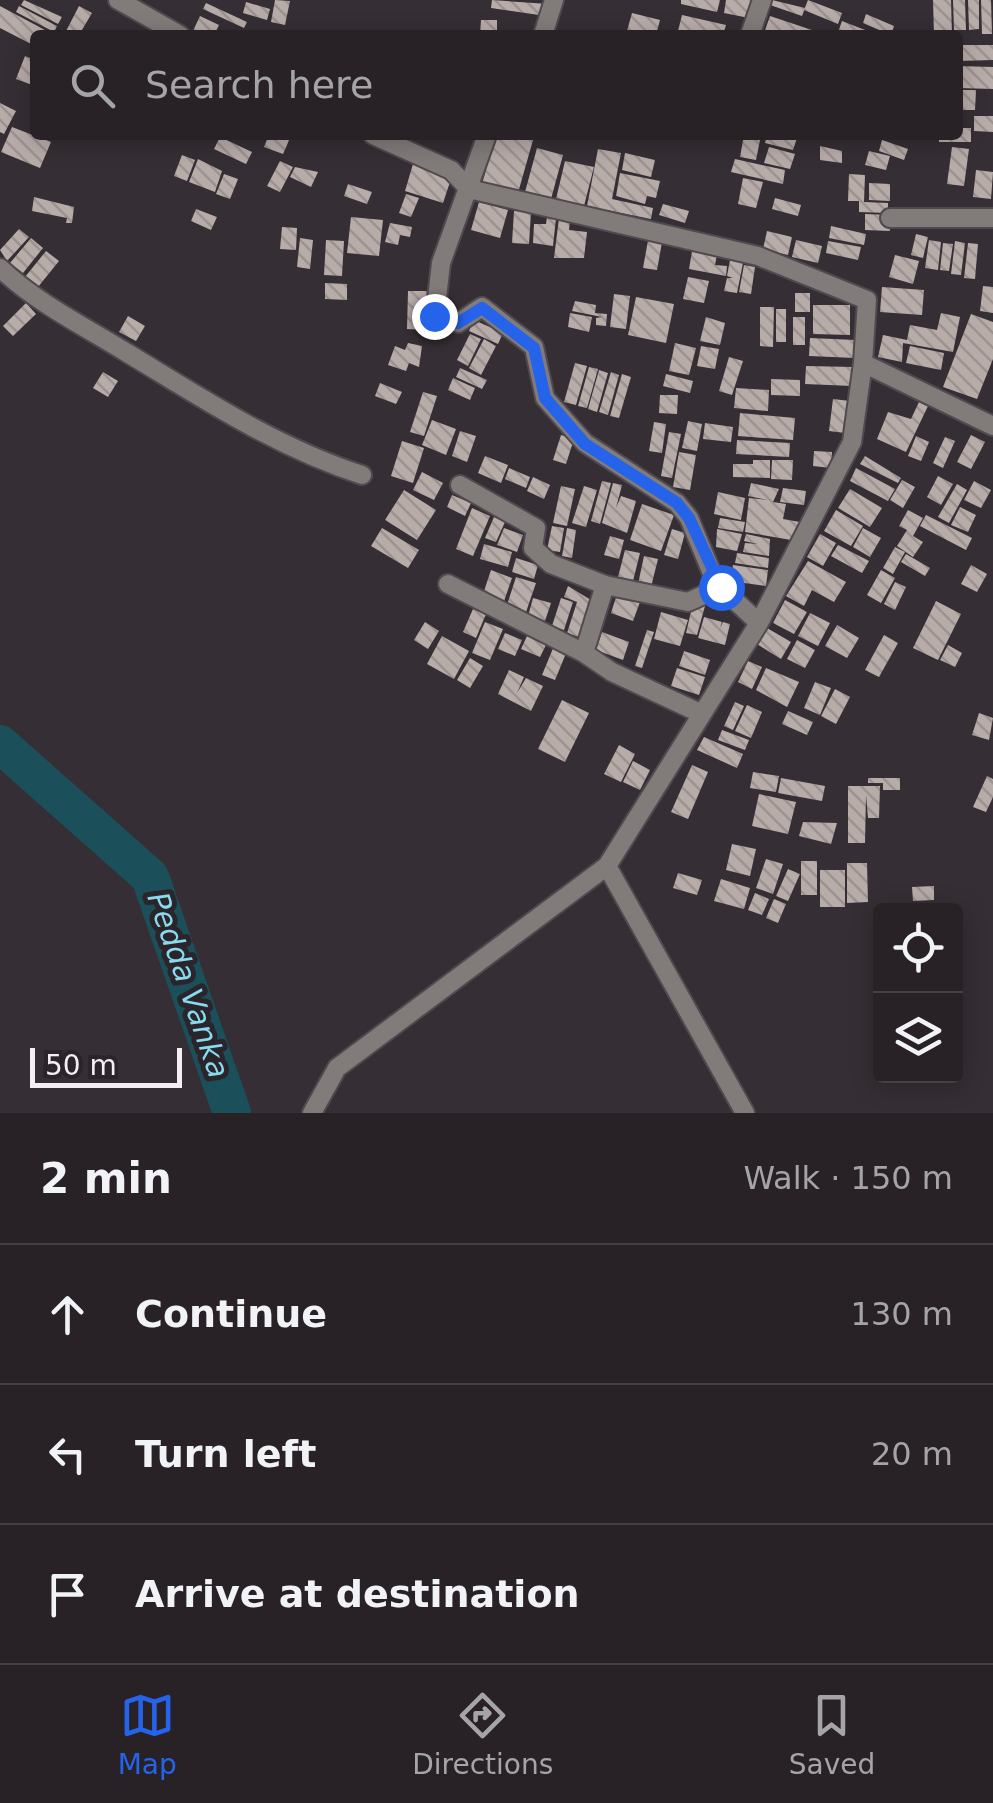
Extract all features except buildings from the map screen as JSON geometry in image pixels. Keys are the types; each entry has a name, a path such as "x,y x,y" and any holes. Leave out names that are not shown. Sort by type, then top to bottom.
{"street":[{"path":"118,0 171,30"},
{"path":"545,30 554,0"},
{"path":"752,30 762,0"},
{"path":"312,1113 338,1068 607,866 760,623 852,442 863,363 867,300 758,256 469,189 451,170 384,140"},
{"path":"485,140 441,263 434,316 458,323 482,308 534,348 545,398 585,444 677,503 689,518 721,587 760,623"},
{"path":"890,218 993,218"},
{"path":"0,268 30,296 232,419 308,458 362,476"},
{"path":"863,363 993,426"},
{"path":"460,484 536,528 533,548 551,564 605,584 688,602 721,587"},
{"path":"448,584 584,653 612,672 702,714"},
{"path":"584,653 605,584"},
{"path":"607,866 745,1113"}],"waterway":[{"name":"Pedda Vanka","path":"0,744 150,877 232,1113"}],"route":[{"path":"434,316 458,323 482,308 534,348 545,398 585,444 677,503 689,518 721,587"}]}
